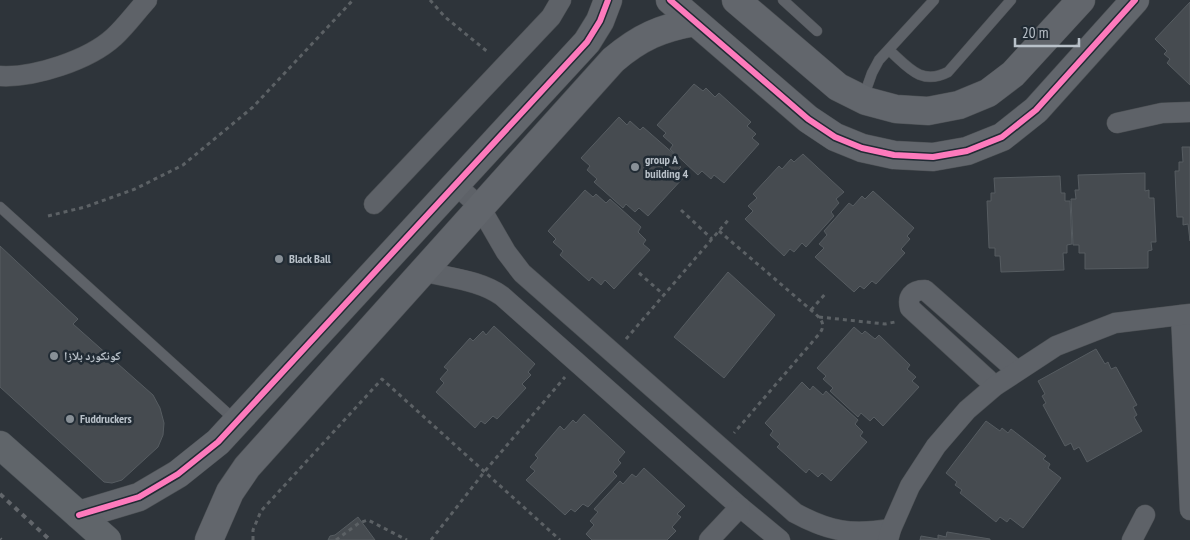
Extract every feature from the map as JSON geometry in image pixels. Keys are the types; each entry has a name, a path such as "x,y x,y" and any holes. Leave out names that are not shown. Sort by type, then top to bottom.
{"main road":[{"path":"0,445 107,540"}],"street":[{"path":"0,76 45,71 81,58 113,38 147,0"},
{"path":"374,204 551,17 561,0"},
{"path":"78,515 139,497 178,474 218,442 587,42 600,21 608,0"},
{"path":"670,0 808,119 835,137 862,148 894,155 933,157 968,151 1002,137 1036,110 1135,0"},
{"path":"736,0 838,86 866,101 896,109 928,111 959,105 988,93 1013,74 1081,0"},
{"path":"209,540 230,492 247,467 613,60 629,46 649,34 669,26 695,22"},
{"path":"760,78 788,45"},
{"path":"1117,123 1162,113 1190,112"},
{"path":"455,184 480,207 506,252 522,273 795,513 816,525 841,531 889,534 910,486 936,446 966,410 995,386 1056,346 1115,323 1185,314 1190,510"},
{"path":"494,290 516,266"},
{"path":"422,271 475,283 494,290 780,540"},
{"path":"995,386 910,308 908,301 911,294 917,290 925,290 1017,371"},
{"path":"673,448 693,424"},
{"path":"710,540 740,507"},
{"path":"1132,540 1145,514"}],"lane":[{"path":"783,0 817,31"},
{"path":"866,101 872,73 879,60 934,0"},
{"path":"889,50 915,73 923,77 932,78 940,76 948,72 1011,0"},
{"path":"0,207 238,422"}],"path":[{"path":"48,216 85,207 135,189 183,165 253,107 354,0"},
{"path":"430,0 445,17 505,66"},
{"path":"680,210 712,239"},
{"path":"614,354 730,218"},
{"path":"719,231 811,310 823,323 820,333 721,448"},
{"path":"639,273 664,295"},
{"path":"811,310 826,293"},
{"path":"818,317 885,324 906,321 910,308"},
{"path":"431,540 485,471 577,363"},
{"path":"253,540 253,530 261,512 382,379 560,540"},
{"path":"336,540 359,523 368,520 407,540"}],"building":[{"path":"1190,2 1190,85 1167,63 1170,59 1164,54 1167,51 1155,39"},
{"name":"group A building 4","path":"694,84 703,91 706,88 715,97 719,93 751,122 747,126 756,134 752,138 759,144 724,183 714,175 711,179 702,171 698,175 670,149 673,145 663,136 666,133 657,125"},
{"name":"group A building 4","path":"619,117 627,125 630,121 640,130 643,127 675,155 671,159 681,167 677,171 684,177 648,216 639,208 635,212 626,204 623,208 594,182 597,179 587,170 590,166 581,158"},
{"path":"1182,147 1190,147 1190,241 1188,224 1183,225 1183,217 1177,217 1175,171 1179,171 1179,162 1183,162"},
{"path":"803,154 844,192 836,199 839,203 831,212 834,216 806,247 802,243 794,252 790,249 784,256 745,219 753,211 748,206 757,198 753,194 779,166 782,169 791,159 794,162"},
{"path":"1145,173 1145,191 1149,190 1149,198 1154,198 1156,242 1151,242 1152,250 1148,251 1148,268 1085,269 1085,253 1079,253 1079,245 1073,245 1071,199 1076,199 1075,190 1079,190 1078,175"},
{"path":"1060,176 1061,193 1065,193 1065,201 1070,201 1072,244 1067,245 1067,253 1063,253 1064,270 1001,272 1000,256 995,256 995,248 989,248 987,201 991,201 991,193 995,193 994,178"},
{"name":"group A building 4","path":"585,190 593,197 596,194 606,203 610,199 641,227 638,232 646,240 643,244 650,250 614,289 605,280 601,285 592,277 589,281 560,255 563,251 553,242 556,239 548,231"},
{"path":"873,191 914,228 907,236 910,239 901,249 905,253 876,284 872,281 864,289 860,286 854,292 815,257 824,248 819,244 827,235 824,231 849,203 853,206 862,196 865,199"},
{"name":"كونكورد بلازا","path":"0,246 78,319 73,324 153,395 160,408 164,423 163,435 158,447 122,480 112,483 104,482 0,387"},
{"path":"728,272 775,315 724,378 674,337"},
{"path":"494,326 535,364 528,372 531,375 522,384 526,388 497,419 493,416 485,424 481,421 475,428 436,392 444,383 440,379 448,370 444,367 470,338 473,341 483,331 486,335"},
{"path":"854,327 862,334 865,331 875,339 879,335 910,365 907,369 916,377 912,381 919,387 883,426 874,417 870,421 861,413 858,417 830,391 833,388 823,379 826,376 817,368"},
{"path":"1096,349 1105,364 1108,362 1111,369 1116,367 1137,405 1133,407 1137,415 1134,417 1142,431 1087,462 1079,447 1074,450 1071,443 1065,446 1043,405 1046,403 1042,396 1045,394 1038,381"},
{"path":"802,382 810,390 813,386 823,395 826,391 858,420 855,424 863,432 860,436 867,442 831,481 822,473 818,477 809,469 806,473 777,447 780,444 770,435 773,431 765,423"},
{"path":"584,414 625,452 618,460 621,463 613,472 617,476 588,507 583,504 575,512 571,509 565,515 526,480 535,471 530,467 538,458 535,455 560,426 564,430 573,420 576,423"},
{"path":"986,421 1000,431 1002,428 1008,433 1011,429 1046,456 1043,459 1050,464 1048,468 1061,478 1023,528 1010,518 1007,522 1000,517 996,522 960,493 962,490 955,485 957,482 946,473"},
{"path":"644,468 685,506 677,514 681,517 672,527 676,531 667,540 592,540 586,534 594,525 590,521 598,512 594,509 620,481 623,484 632,474 636,477"},
{"path":"358,517 375,540 328,540 330,536 335,535"},
{"path":"947,532 990,540 920,540 921,536 938,539 938,535 946,537"}],"railway":[{"path":"0,494 50,540"}],"cycle path":[{"path":"79,515 139,497 178,474 218,442 587,42 600,21 608,0"},
{"path":"670,0 808,119 835,137 862,148 894,155 933,157 967,151 1002,137 1036,110 1135,0"}],"place":[{"name":"group A building 4","path":"635,167"},
{"name":"Black Ball","path":"279,259"},
{"name":"كونكورد بلازا","path":"54,356"},
{"name":"Fuddruckers","path":"70,419"}]}
